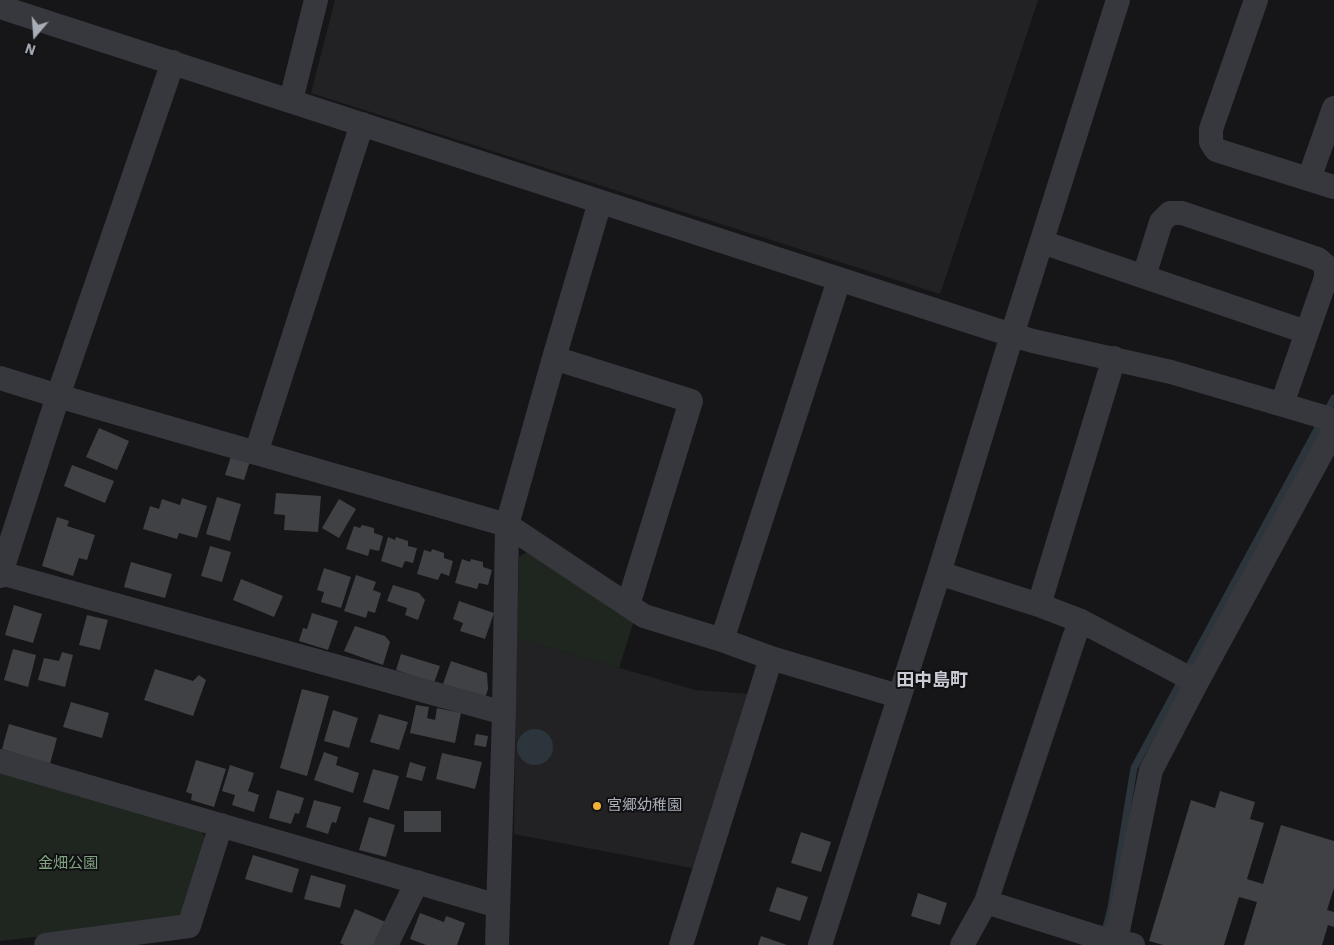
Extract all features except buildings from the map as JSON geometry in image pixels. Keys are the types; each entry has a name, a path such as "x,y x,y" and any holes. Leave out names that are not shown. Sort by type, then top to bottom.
{"street":[{"path":"291,100 316,0"},
{"path":"820,945 898,696 939,573 1118,0"},
{"path":"1256,0 1211,129 1211,142 1216,150 1334,187"},
{"path":"0,7 1012,335 1171,372 1334,420"},
{"path":"173,62 58,396 0,574 504,713"},
{"path":"1309,179 1334,108"},
{"path":"256,453 362,124"},
{"path":"497,945 507,526 600,202"},
{"path":"1144,276 1161,222 1170,213 1182,213 1318,259 1326,266 1326,278 1282,404"},
{"path":"1042,242 1306,332"},
{"path":"722,640 839,280"},
{"path":"554,358 691,401 628,605"},
{"path":"1039,605 1114,358"},
{"path":"0,378 507,526 644,616 722,640 771,658 898,696"},
{"path":"986,902 1121,944 1151,770 1334,430"},
{"path":"939,573 1039,605 1081,621 1197,682"},
{"path":"962,945 986,902 1081,621"},
{"path":"681,945 771,658"},
{"path":"0,761 498,906"},
{"path":"46,945 189,926 221,825"},
{"path":"386,945 417,882"}],"shaded area":[{"path":"335,0 1038,0 940,294 311,93"},
{"path":"517,638 695,690 752,694 697,869 514,834"},
{"path":"535,729 548,734 553,747 548,760 535,765 522,760 517,747 522,734"}],"green space":[{"path":"532,549 635,617 619,668 517,638 519,557"},
{"name":"金畑公園","path":"0,772 201,831 206,839 179,920 0,941"}],"waterway":[{"path":"1104,935 1111,908 1134,768 1334,398"}],"place":[{"name":"宮郷幼稚園","path":"597,806"}],"district":[{"name":"田中島町","path":"932,681"}]}
